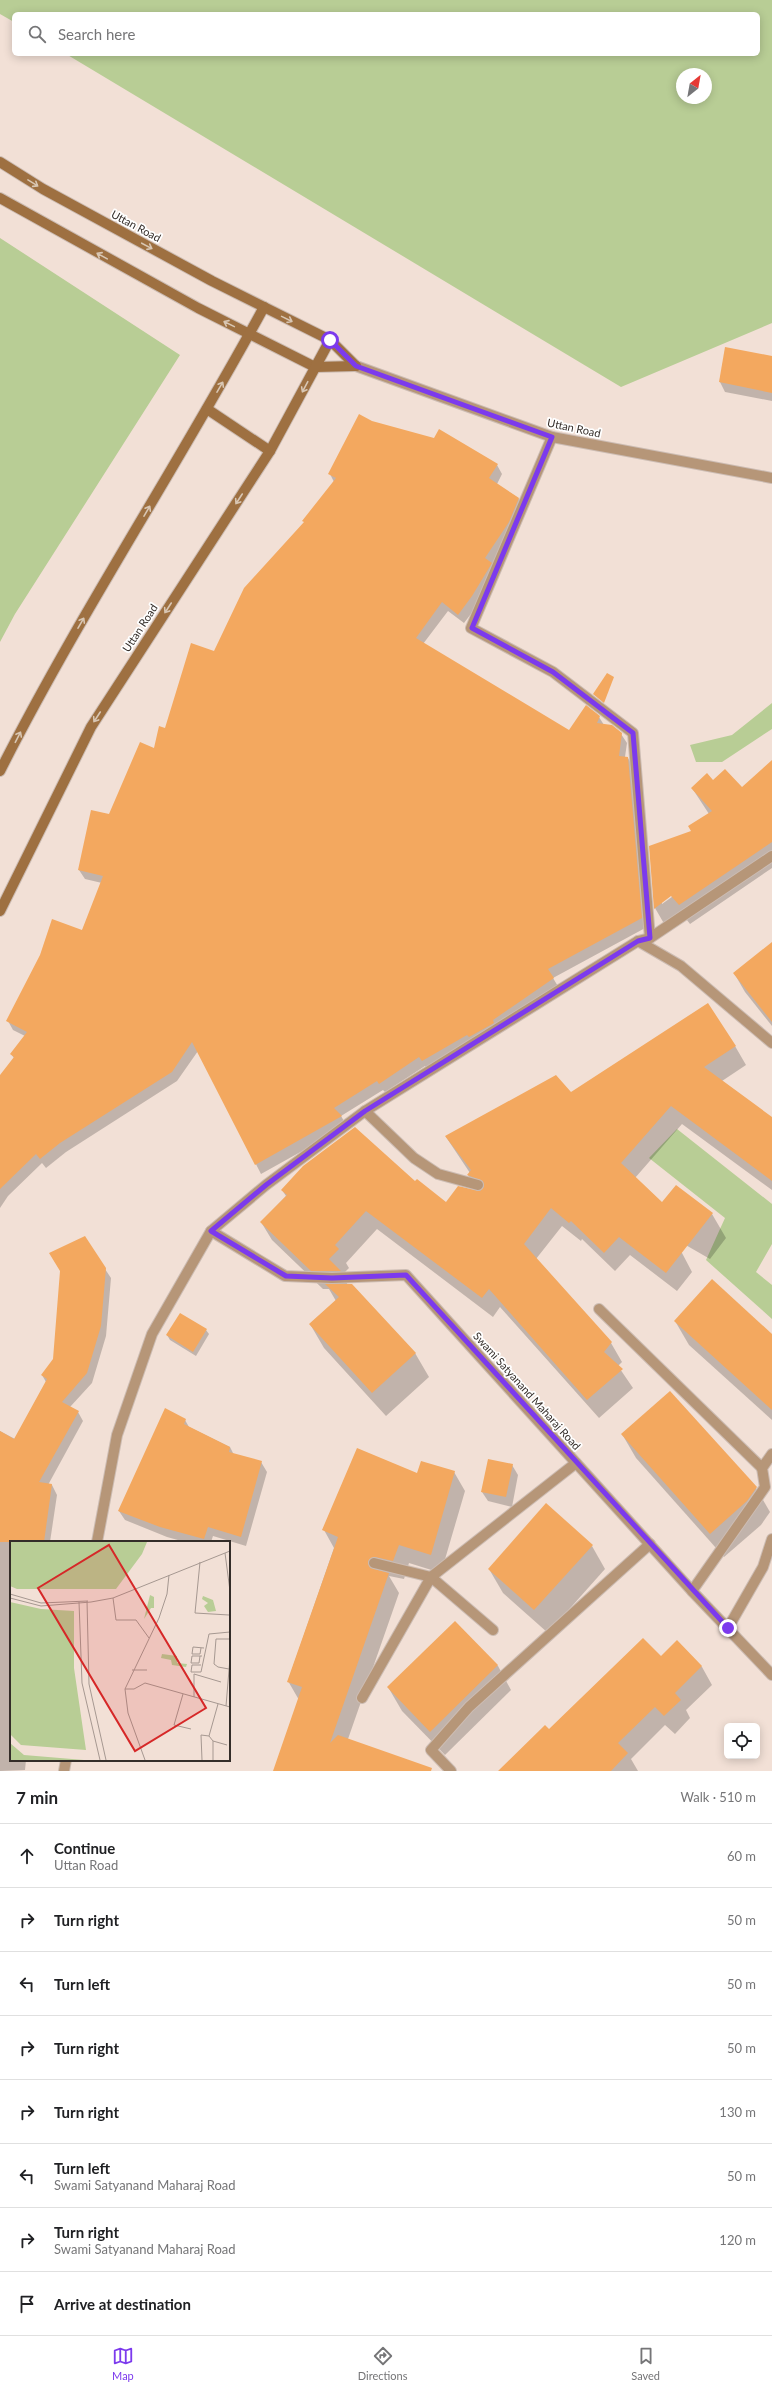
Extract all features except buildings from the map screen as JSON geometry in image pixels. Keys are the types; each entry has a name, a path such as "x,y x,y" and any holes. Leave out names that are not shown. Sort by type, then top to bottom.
{"main road":[{"name":"Uttan Road","path":"0,162 43,189 264,307 330,340 356,366"},
{"name":"Uttan Road","path":"0,198 103,257 315,367 356,366"},
{"path":"0,771 39,694 207,409 264,307"},
{"name":"Uttan Road","path":"0,911 91,727 270,450 330,340"},
{"path":"207,409 270,450"}],"street":[{"name":"Uttan Road","path":"356,366 552,437 772,478"},
{"path":"552,437 472,628 553,672 633,733 650,938"},
{"path":"97,1541 117,1436 152,1334 211,1231 266,1185 365,1111 638,941 650,938 772,856"},
{"path":"638,941 681,966 772,1043"},
{"path":"365,1111 414,1158 438,1174 478,1186"},
{"name":"Swami Satyanand Maharaj Road","path":"211,1231 286,1276 332,1278 406,1275 692,1591 772,1675"},
{"path":"599,1309 762,1468 765,1487 692,1591"},
{"path":"762,1468 772,1454"},
{"path":"362,1698 431,1578 576,1463"},
{"path":"728,1628 763,1567 772,1539"},
{"path":"451,1771 431,1750 469,1707 650,1544"},
{"path":"763,1567 772,1560"},
{"path":"374,1563 431,1578 493,1630"},
{"path":"64,1771 66,1761"}],"green space":[{"path":"0,0 772,0 772,323 621,387 69,56 760,56 760,12 12,12 12,21 0,14"},
{"path":"0,238 180,355 15,614 0,642"},
{"path":"772,703 772,729 722,762 696,762 690,745 732,735"},
{"path":"677,1129 772,1204 772,1244 756,1272 772,1285 772,1319 706,1260 725,1218 649,1158"}],"route":[{"path":"330,340 356,366 552,437 472,628 553,672 633,733 650,938 638,941 365,1111 266,1185 211,1231 286,1276 332,1278 406,1275 692,1591 728,1628"}]}
